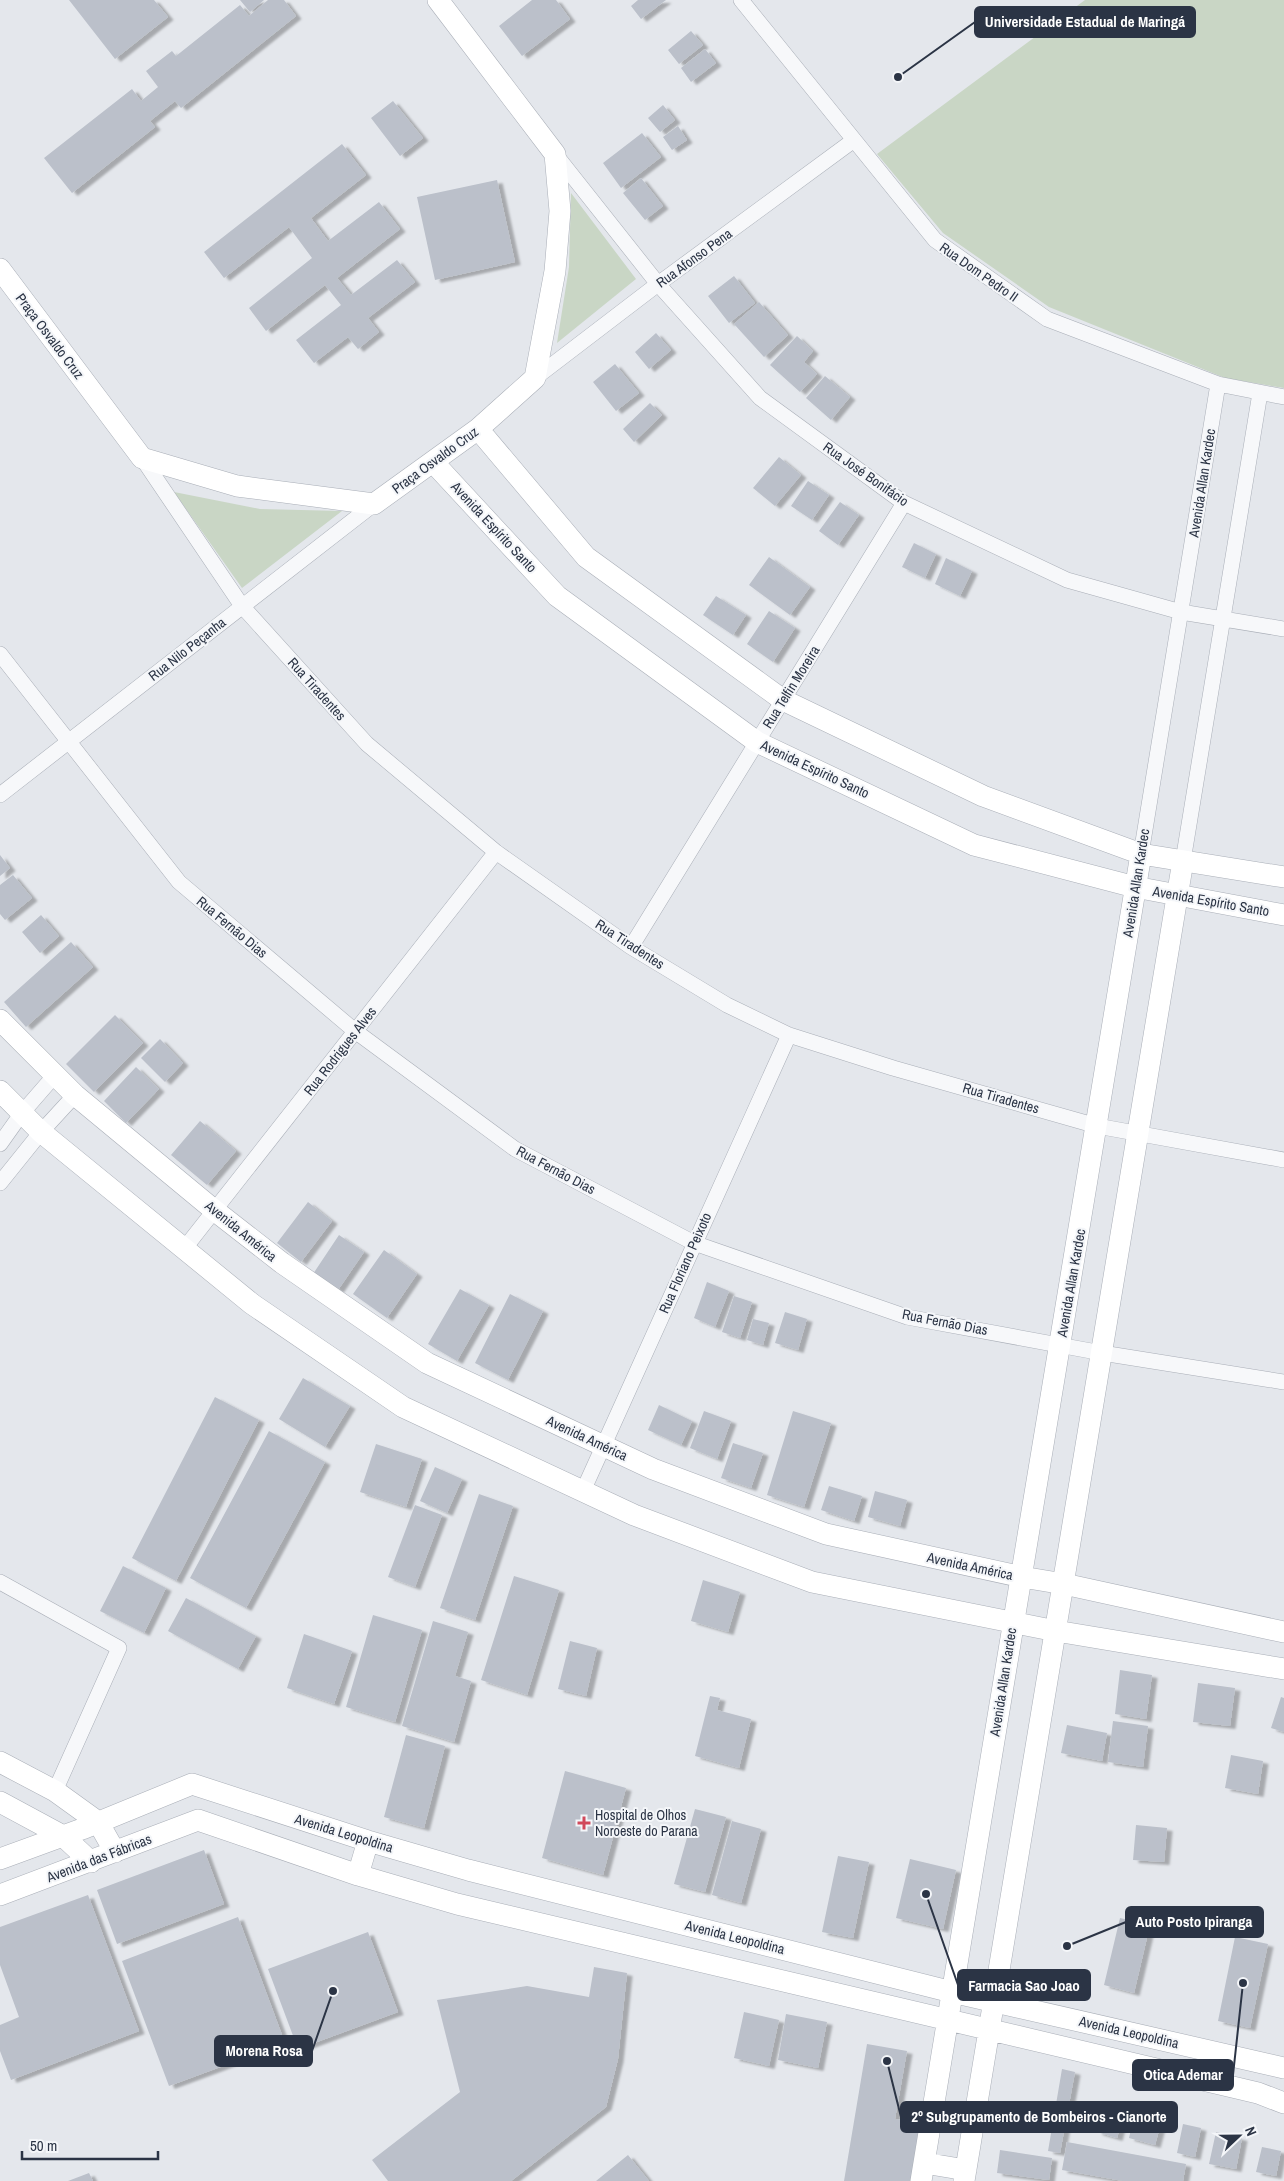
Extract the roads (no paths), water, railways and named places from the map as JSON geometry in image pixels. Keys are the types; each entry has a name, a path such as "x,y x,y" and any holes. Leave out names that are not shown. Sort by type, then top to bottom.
{"main road":[{"path":"438,0 555,154 560,211 556,271 535,378"},
{"name":"Praça Osvaldo Cruz","path":"0,269 142,458"},
{"name":"Praça Osvaldo Cruz","path":"374,504 478,429 535,378"},
{"path":"478,429 586,557 783,700 983,796 1141,854 1284,877"},
{"path":"142,458 237,486 374,504"},
{"name":"Avenida Espírito Santo","path":"433,462 557,596 757,742 974,845 1135,887 1284,915"},
{"name":"Avenida Allan Kardec","path":"922,2172 1141,854"},
{"path":"922,2172 965,2175 1183,861"},
{"name":"Avenida América","path":"0,1020 75,1095 214,1210 282,1264 427,1363 653,1469 826,1534 1284,1632"},
{"path":"0,1091 42,1132 252,1304 402,1407 634,1515 812,1582 1056,1631 1284,1669"},
{"path":"0,1762 55,1791 98,1822 115,1852"},
{"name":"Avenida Leopoldina","path":"98,1822 192,1784 368,1842 485,1874 952,1992 1284,2068"},
{"path":"0,1802 63,1836 91,1862"},
{"name":"Avenida das Fábricas","path":"0,1895 198,1820 358,1875"},
{"path":"0,1859 98,1822"},
{"path":"368,1842 358,1875 467,1906 1258,2093 1284,2103"}],"street":[{"name":"Rua Dom Pedro II","path":"741,0 934,240 1047,320 1218,384 1284,397"},
{"name":"Rua Afonso Pena","path":"535,378 658,284 854,140"},
{"name":"Rua José Bonifácio","path":"555,154 658,284 760,398 904,503 1067,580 1181,612 1284,628"},
{"name":"Avenida Allan Kardec","path":"1141,854 1218,384"},
{"path":"1183,861 1260,393"},
{"name":"Rua Tiradentes","path":"142,458 242,606 367,744 496,852 631,947 728,1005 789,1035 893,1068 1097,1126 1284,1160"},
{"name":"Rua Telfin Moreira","path":"631,947 904,503"},
{"name":"Rua Nilo Peçanha","path":"0,795 374,504"},
{"name":"Rua Fernão Dias","path":"0,654 67,742 179,882 356,1031 515,1149 694,1243 907,1317 1284,1382"},
{"name":"Rua Rodrigues Alves","path":"184,1249 496,852"},
{"name":"Rua Floriano Peixoto","path":"583,1491 602,1445 789,1035"},
{"path":"0,1144 22,1113 55,1075"},
{"path":"0,1183 75,1095"},
{"path":"0,1582 119,1648 55,1791"}],"place":[{"name":"Universidade Estadual de Maringá","path":"898,77"},
{"name":"Hospital de Olhos Noroeste do Parana","path":"584,1823"},
{"name":"Farmacia Sao Joao","path":"926,1894"},
{"name":"Auto Posto Ipiranga","path":"1067,1946"},
{"name":"Otica Ademar","path":"1243,1983"},
{"name":"Morena Rosa","path":"333,1991"},
{"name":"2º Subgrupamento de Bombeiros - Cianorte","path":"887,2061"}]}
